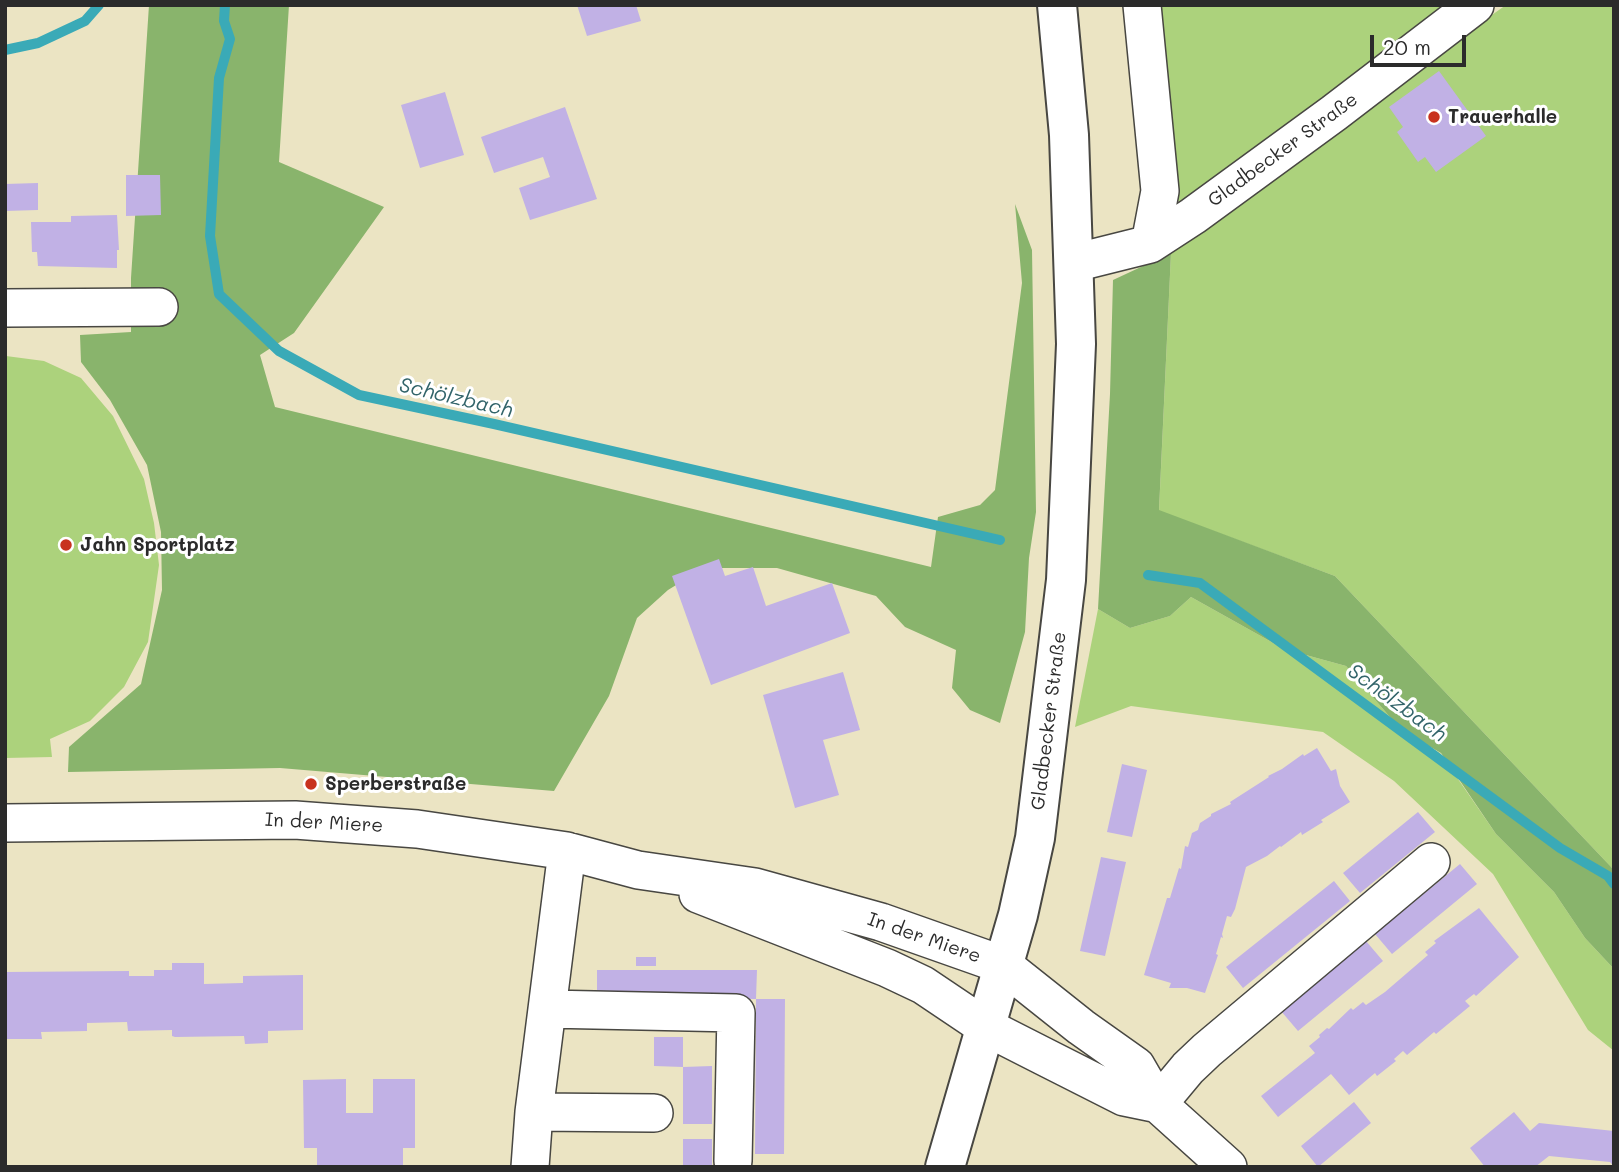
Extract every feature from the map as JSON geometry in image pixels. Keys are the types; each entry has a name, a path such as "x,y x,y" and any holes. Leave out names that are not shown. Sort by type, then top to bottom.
{"main road":[{"name":"Gladbecker Straße","path":"945,1167 1018,915 1035,838 1066,580 1076,344 1069,135 1057,5"}],"street":[{"path":"1142,5 1160,191 1150,244"},
{"name":"Gladbecker Straße","path":"1074,263 1150,244 1312,129 1475,5"},
{"path":"5,308 159,307"},
{"name":"In der Miere","path":"5,823 295,820 417,829 567,851 638,870 887,968 923,985 984,1026 1124,1097 1158,1104"},
{"path":"530,1167 534,1112 567,851"},
{"path":"1158,1104 1207,1050 1431,862"},
{"name":"In der Miere","path":"638,870 755,887 881,922 1003,965 1081,1027 1136,1066 1158,1104 1228,1167"},
{"path":"547,1009 736,1013 733,1161"},
{"path":"534,1112 654,1113"}],"green space":[{"path":"149,5 289,5 279,162 384,207 294,333 260,355 275,407 931,567 938,517 980,505 995,490 1022,283 1015,204 1032,250 1036,512 1029,558 1025,632 1000,723 970,710 952,688 956,650 905,627 876,596 777,568 704,568 668,590 637,618 609,696 554,791 280,768 68,772 69,747 141,684 162,590 161,532 147,465 110,400 81,362 80,335 131,332 131,278"},
{"path":"1157,5 1450,5 1183,205 1168,191"},
{"path":"1506,5 1614,5 1614,870 1335,576 1159,511 1171,253 1339,123"},
{"path":"1171,253 1159,510 1335,576 1614,870 1614,969 1585,938 1554,892 1496,834 1441,753 1402,731 1346,666 1284,649 1191,597 1170,616 1130,628 1098,609 1110,394 1113,280"},
{"name":"Jahn Sportplatz","path":"6,356 44,361 81,378 113,416 144,479 154,523 159,565 148,642 124,687 90,721 50,739 52,757 5,758"},
{"path":"1191,597 1284,649 1346,666 1402,731 1440,753 1496,834 1554,892 1585,938 1614,969 1614,1051 1588,1030 1493,874 1394,781 1323,732 1131,706 1075,727 1098,609 1130,628 1170,616"}],"building":[{"path":"577,5 636,5 641,21 587,36"},
{"name":"Trauerhalle","path":"1439,71 1486,136 1436,172 1425,157 1418,162 1397,132 1403,127 1389,107"},
{"path":"445,92 464,155 420,168 401,105"},
{"path":"565,107 597,199 530,220 519,188 550,177 543,157 494,173 481,137"},
{"path":"126,175 160,175 161,215 126,216"},
{"path":"38,183 38,210 5,211 5,184"},
{"path":"117,215 117,268 38,266 37,252 32,252 31,222 71,222 71,216"},
{"path":"719,559 725,576 753,567 766,606 832,583 850,633 711,685 672,576"},
{"path":"843,672 860,730 823,740 839,795 795,808 763,695"},
{"path":"1317,748 1331,771 1336,769 1340,786 1350,802 1321,820 1323,822 1302,835 1301,832 1246,867 1235,909 1231,917 1227,916 1223,938 1221,937 1205,993 1187,988 1169,988 1171,983 1144,975 1167,898 1170,898 1179,868 1181,869 1185,846 1188,847 1192,833 1198,830 1200,823 1211,814 1231,804 1230,802 1303,754 1304,756"},
{"path":"1122,764 1147,770 1132,837 1107,832"},
{"path":"1418,812 1435,832 1360,893 1343,873"},
{"path":"1101,857 1126,862 1105,956 1080,951"},
{"path":"1460,864 1477,884 1392,954 1375,934"},
{"path":"1334,881 1350,901 1243,988 1226,967"},
{"path":"1479,908 1519,957 1476,996 1474,994 1465,1001 1470,1006 1436,1034 1434,1032 1407,1055 1403,1051 1394,1059 1396,1061 1377,1076 1375,1073 1349,1095 1331,1074 1278,1117 1261,1096 1315,1053 1309,1046 1319,1035 1351,1008 1353,1010 1363,1002 1366,1005 1385,992 1428,955 1425,952 1436,943 1434,941"},
{"path":"1366,941 1383,961 1298,1031 1281,1011"},
{"path":"636,957 656,957 656,966 636,966"},
{"path":"172,963 204,963 204,984 243,983 243,976 303,975 303,1030 268,1031 268,1043 245,1044 244,1036 175,1037 172,1036 172,1030 128,1031 127,1022 87,1023 87,1031 41,1032 42,1039 5,1039 5,972 129,971 129,976 154,976 154,970 172,970"},
{"path":"597,970 757,970 756,999 597,998"},
{"path":"756,999 785,999 784,1154 755,1154"},
{"path":"654,1037 683,1037 683,1067 654,1066"},
{"path":"712,1066 712,1124 683,1124 683,1067"},
{"path":"346,1079 346,1113 373,1113 373,1079 415,1079 415,1148 403,1148 403,1167 317,1167 317,1148 304,1148 303,1080"},
{"path":"1354,1102 1371,1123 1318,1167 1301,1146"},
{"path":"1514,1112 1530,1131 1539,1123 1614,1131 1614,1167 1610,1162 1549,1156 1535,1167 1485,1167 1470,1148"},
{"path":"683,1139 712,1139 712,1167 683,1167"}],"waterway":[{"path":"5,50 38,43 85,21 99,5"},
{"name":"Schölzbach","path":"225,5 224,21 230,39 219,78 210,236 219,294 279,351 359,395 1000,540"},
{"name":"Schölzbach","path":"1148,575 1200,583 1560,848 1608,876 1614,884"}],"place":[{"name":"Trauerhalle","path":"1434,117"},
{"name":"Jahn Sportplatz","path":"66,545"},
{"name":"Sperberstraße","path":"311,784"}]}
